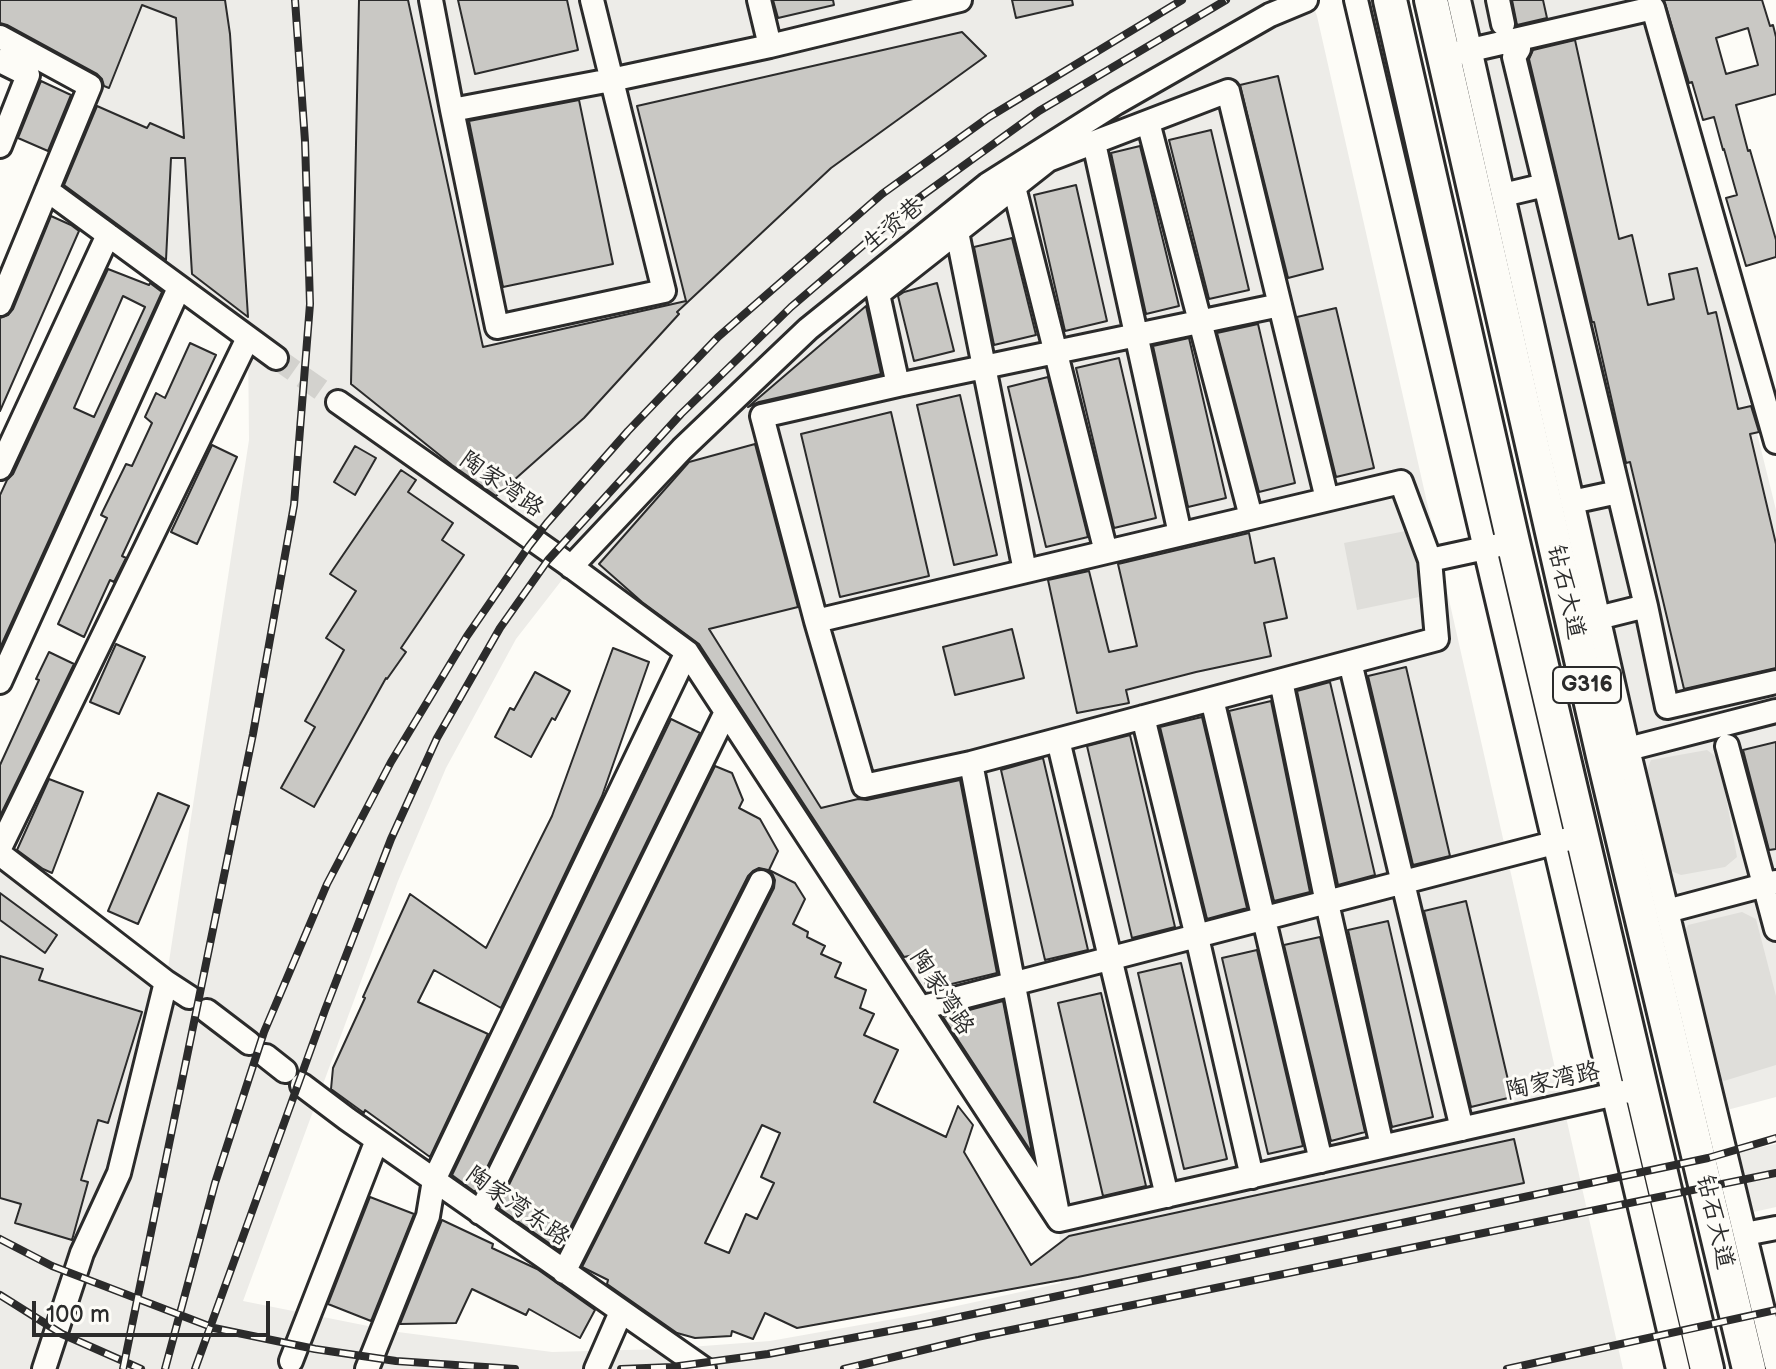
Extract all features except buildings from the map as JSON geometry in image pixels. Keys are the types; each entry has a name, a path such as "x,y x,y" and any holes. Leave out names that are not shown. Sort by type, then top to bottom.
{"highway":[{"name":"钻石大道","path":"1390,0 1499,545 1628,1092 1707,1369"},
{"name":"钻石大道","path":"1431,0 1457,54 1627,801 1749,1369"}],"street":[{"path":"431,0 497,327 664,291 592,0"},
{"path":"759,0 770,46"},
{"path":"452,110 770,46 960,0"},
{"name":"生资巷","path":"571,567 682,449 808,329 988,184 1116,103 1270,15 1306,0"},
{"path":"1356,0 1499,545 1430,560"},
{"path":"1459,0 1457,54 1503,195 1572,502 1566,532 1598,618 1628,749 1627,801 1667,911 1776,1364"},
{"path":"1498,0 1503,24"},
{"path":"1457,54 1652,4 1776,442"},
{"path":"0,37 90,86 0,304"},
{"path":"1519,49 1514,57 1646,606 1667,707 1776,682"},
{"path":"0,61 28,75 2,135"},
{"path":"898,385 878,294 1048,160 1228,91 1327,499"},
{"path":"1148,122 1251,517"},
{"path":"1094,143 1180,534"},
{"path":"1503,195 1545,185"},
{"path":"1014,187 1106,552"},
{"path":"47,190 276,358"},
{"path":"957,232 1025,571"},
{"path":"0,468 108,235"},
{"path":"0,682 179,288"},
{"path":"816,621 1401,482 1430,560 1437,639 971,763 864,786 816,621 762,416 1280,305"},
{"path":"189,997 0,851 248,338"},
{"name":"陶家湾路","path":"338,402 687,652 1059,1220 1628,1092"},
{"path":"1572,502 1618,492"},
{"path":"1598,618 1646,606"},
{"path":"367,1369 428,1216 434,1180 687,652"},
{"path":"1350,662 1462,1129"},
{"path":"1281,681 1382,1146"},
{"path":"1212,699 1321,1161"},
{"path":"1628,749 1776,711"},
{"path":"480,1213 726,712"},
{"path":"1143,717 1252,1177"},
{"path":"1058,740 1167,1196"},
{"path":"1727,746 1770,884 1776,929"},
{"path":"971,763 1059,1220"},
{"path":"920,1008 1568,840"},
{"path":"564,1272 761,882"},
{"path":"1667,911 1770,884"},
{"path":"44,1369 82,1253 119,1173 166,982"},
{"name":"陶家湾东路","path":"207,1011 377,1140 704,1369"},
{"path":"1628,1092 1678,1369"},
{"path":"291,1361 377,1140"},
{"path":"1745,1234 1776,1228"},
{"path":"596,1369 621,1312"}],"shaded area":[{"path":"0,0 1311,0 1623,1369 0,1369 0,856 166,981 249,440 248,338 47,190 90,86 0,37","holes":["572,567 687,652 1059,1220 1061,1283 916,1315 770,1341 663,1349 552,1352 398,1332 243,1301 398,881 446,768 516,639"]},
{"path":"1468,0 1650,0 1776,510 1776,1097 1697,1118"},
{"path":"1411,530 1424,596 1357,610 1344,543"},
{"path":"1707,750 1719,759 1737,857 1725,867 1681,875 1671,871 1647,770 1651,760"},
{"path":"1742,912 1756,919 1776,996 1776,1065 1724,1081 1715,1076 1683,935 1688,925"},
{"path":"1776,1144 1776,1207 1740,1215 1725,1155"}],"tunnel":[{"path":"276,358 338,402"}],"railway":[{"path":"123,1369 253,734 294,505 310,304 305,141 295,0"},
{"path":"165,1369 215,1183 264,1032 327,884 391,762 467,636 529,546 628,431 718,337 882,194 989,117 1182,0"},
{"path":"195,1369 325,1010 391,839 437,738 500,628 548,560 681,414 791,307 916,200 1039,111 1226,0"},
{"path":"621,1369 672,1367 768,1354 931,1323 1708,1158 1776,1138"},
{"path":"844,1369 977,1337 1776,1173"},
{"path":"0,1239 52,1266 214,1328 315,1349 396,1361 515,1369"},
{"path":"0,1295 62,1334 141,1369"},
{"path":"1507,1369 1776,1310"}]}
